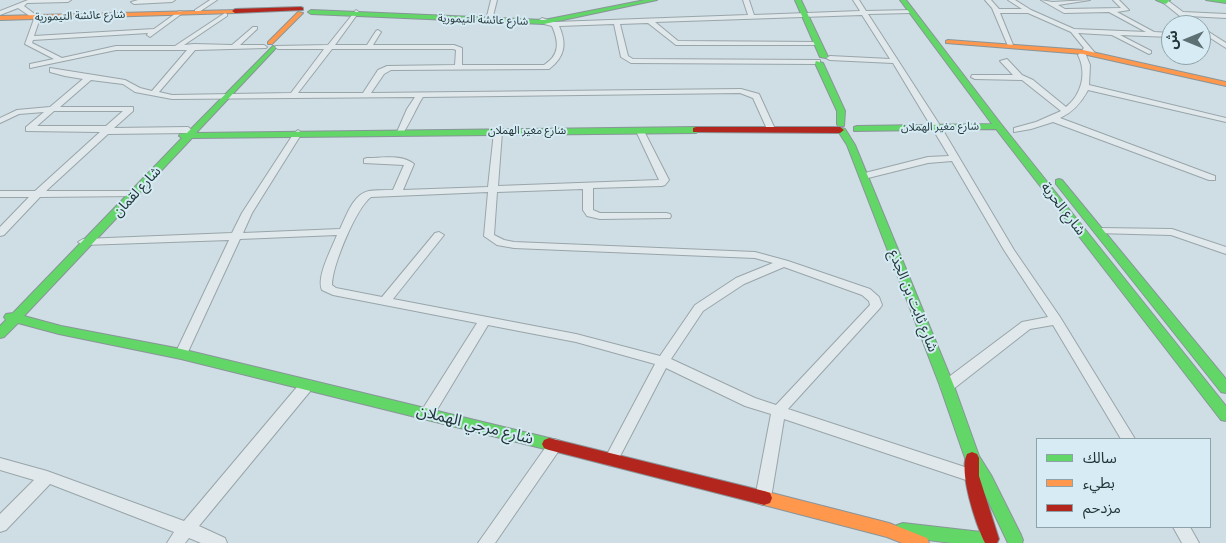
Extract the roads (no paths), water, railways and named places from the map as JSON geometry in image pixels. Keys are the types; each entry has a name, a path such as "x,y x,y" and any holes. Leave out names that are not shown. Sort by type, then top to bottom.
{"main road":[{"name":"شارع عائشة التيمورية","path":"547,22 642,0"},
{"name":"شارع عائشة التيمورية","path":"0,18 308,8 547,22 654,0"},
{"name":"شارع ثابت بن الجذع","path":"798,0 832,81 851,145 947,386 972,458 1020,542"},
{"name":"شارع الحرية","path":"902,0 912,6 948,42 993,99"},
{"path":"1209,0 1226,1"},
{"name":"شارع الحرية","path":"912,6 998,126 1226,416"},
{"name":"شارع لقمان","path":"1,330 87,242 308,8"},
{"path":"0,31 35,18"},
{"path":"948,42 1010,45 1069,51 1226,84"},
{"name":"شارع مغير الهملان","path":"188,133 640,131 998,126"},
{"name":"شارع الحرية","path":"1052,173 1226,388"},
{"name":"شارع مرجي الهملان","path":"14,318 36,322 59,330 181,354 555,445 889,530 921,543"},
{"name":"شارع مرجي الهملان","path":"1,330 59,330"},
{"name":"شارع ثابت بن الجذع","path":"972,458 971,476 990,541"},
{"name":"شارع مرجي الهملان","path":"889,530 908,530 990,541 1000,536 1020,542"}],"street":[{"path":"0,13 31,1 68,0"},
{"path":"134,2 172,0"},
{"path":"197,11 214,0"},
{"path":"489,19 494,0"},
{"path":"746,0 752,18"},
{"path":"856,0 937,127 1009,250 1056,320 1127,438"},
{"path":"988,0 997,11 1010,45"},
{"path":"1011,0 1029,12 1073,31 1161,34"},
{"path":"1044,0 1064,11 1112,12 1126,10 1116,0"},
{"path":"1052,4 1087,0"},
{"path":"1164,1 1180,14 1226,16"},
{"path":"19,6 35,18 28,44 62,60"},
{"path":"547,22 617,23 804,16 912,6"},
{"path":"997,11 1029,12"},
{"path":"1042,17 1065,15 1064,11"},
{"path":"134,47 181,12"},
{"path":"294,94 356,12"},
{"path":"1112,12 1154,34"},
{"path":"176,47 225,15"},
{"path":"366,94 381,72 386,69 546,67 560,51 562,40 547,22"},
{"path":"651,22 676,43 815,42"},
{"path":"617,23 625,57 631,61 895,61"},
{"path":"235,46 255,28"},
{"path":"29,38 155,31"},
{"path":"1017,130 1054,119 1067,111 1086,87 1087,55 1073,31"},
{"path":"370,45 378,32"},
{"path":"1110,32 1150,52"},
{"path":"1211,37 1226,38"},
{"path":"1211,37 1226,46"},
{"path":"33,66 111,49 134,47 370,45 458,48 461,52 458,67"},
{"path":"153,94 194,46"},
{"path":"1004,61 1019,77"},
{"path":"54,70 65,74 125,82 138,90 172,97 294,94 747,92 756,96 771,129"},
{"path":"975,76 1019,77 1027,79 1053,102 1067,111"},
{"path":"90,77 29,129 188,133"},
{"path":"1086,87 1226,120"},
{"path":"401,132 411,109 421,94"},
{"path":"0,121 17,112 51,109 130,109 37,194 0,233"},
{"path":"1054,119 1212,178"},
{"path":"640,131 664,180 662,184 373,193 363,198 345,232 325,278 326,287 333,291 576,338 662,361 737,396 778,412 986,480"},
{"path":"498,132 489,236 501,244 743,254 784,263 866,292 872,296 876,305 778,412 762,498"},
{"path":"181,354 235,237 298,133"},
{"path":"864,176 928,160 955,158"},
{"path":"367,160 409,164 397,192"},
{"path":"588,186 588,210 591,214 666,216"},
{"path":"0,194 131,194"},
{"path":"1099,231 1172,232 1226,251"},
{"path":"87,242 345,232"},
{"path":"385,301 440,236"},
{"path":"611,460 662,361 692,316 705,303 740,281 784,263"},
{"path":"427,414 485,320"},
{"path":"947,386 1026,325 1056,320"},
{"path":"175,543 307,385"},
{"path":"486,543 555,445"},
{"path":"0,464 47,477 220,543"},
{"path":"0,525 47,477"},
{"path":"1183,528 1191,543"}]}
